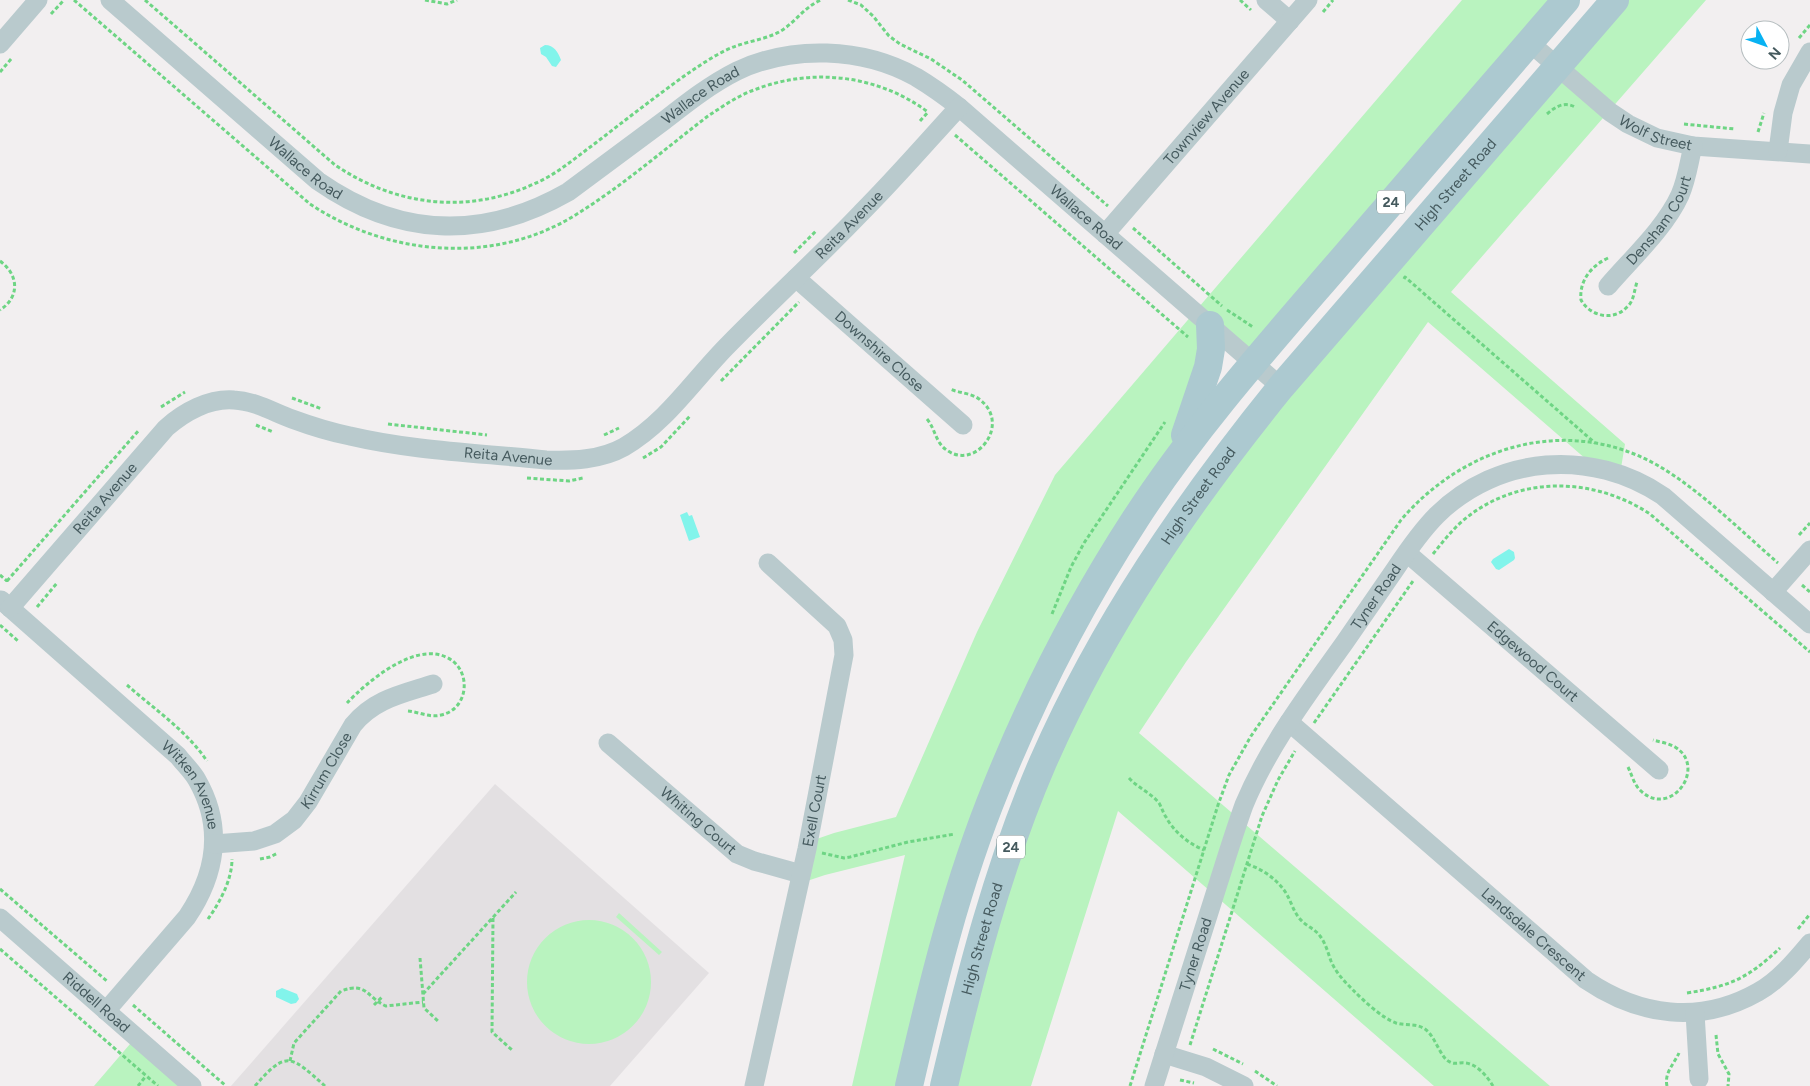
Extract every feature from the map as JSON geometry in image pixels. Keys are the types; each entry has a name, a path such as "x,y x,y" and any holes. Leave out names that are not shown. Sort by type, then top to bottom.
{"main road":[{"name":"24","path":"909,1086 942,954 966,872 995,789 1023,726 1078,616 1134,520 1178,456 1253,363 1566,0"},
{"name":"High Street Road","path":"944,1086 982,934 1002,871 1042,764 1070,705 1114,622 1143,574 1209,479 1281,387 1615,0"},
{"path":"1178,456 1208,367 1211,349 1201,332"}],"street":[{"path":"0,44 38,0"},
{"name":"Wallace Road","path":"110,0 325,186 373,212 392,218 430,225 454,226 491,222 529,212 548,203 568,192 717,82 738,71 778,57 818,53 860,57 882,63 914,76 936,89 1105,234 1201,332 1253,363 1281,387"},
{"path":"1266,0 1290,21"},
{"name":"Townview Avenue","path":"1105,234 1308,0"},
{"name":"Wolf Street","path":"1529,42 1610,112 1628,124 1657,138 1693,146 1810,154"},
{"path":"1778,151 1784,107 1791,85 1810,52"},
{"name":"Reita Avenue","path":"5,604 156,438 176,419 198,407 222,400 244,401 327,430 375,441 405,445 546,460 564,460 604,455 622,448 655,425 724,349 866,208 959,108"},
{"name":"Densham Court","path":"1608,286 1660,225 1675,204 1685,181 1693,146"},
{"name":"Downshire Close","path":"796,278 963,424"},
{"name":"Tyner Road","path":"1154,1086 1244,806 1258,774 1289,722 1406,553 1435,516 1453,500 1482,482 1513,471 1551,464 1605,469 1635,479 1649,486 1676,507 1810,624"},
{"path":"1773,592 1810,550"},
{"name":"Edgewood Court","path":"1406,553 1660,770"},
{"name":"Exell Court","path":"754,1086 807,849 842,672 844,648 841,633 831,620 768,564"},
{"name":"Witken Avenue","path":"5,604 178,756 197,779 212,823 214,844 208,874 196,904 106,1011"},
{"name":"Kirrum Close","path":"214,844 254,841 275,834 287,827 301,812 353,725 361,716 382,701 433,684"},
{"name":"Landsdale Crescent","path":"1289,722 1586,980 1601,990 1630,1004 1662,1011 1694,1013 1725,1007 1758,992 1790,967 1803,937"},
{"name":"Whiting Court","path":"608,743 737,854 754,862 801,874"},
{"name":"Riddell Road","path":"0,918 192,1086"},
{"path":"1694,1013 1699,1079"},
{"path":"1164,1054 1206,1067 1244,1086"}],"path":[{"path":"74,0 310,204 345,225 372,236 416,246 460,249 482,247 509,242 541,232 575,215 708,116 730,102 752,90 779,82 831,76 852,79 895,92 929,113 915,126"},
{"path":"145,0 335,165 376,188 409,199 438,202 466,202 490,198 538,183 573,160 687,74 736,46 779,32 812,4 821,0"},
{"path":"425,0 447,4 457,0"},
{"path":"1541,122 1551,110 1563,104 1573,105 1579,110"},
{"path":"1682,124 1742,130"},
{"path":"1750,131 1766,132"},
{"path":"953,133 1201,332"},
{"path":"1130,226 1226,309 1253,327"},
{"path":"788,259 821,227"},
{"path":"0,261 10,270 13,276 15,291 8,303 0,310"},
{"path":"1399,285 1412,270"},
{"path":"1406,277 1596,444"},
{"path":"158,410 178,395 191,389"},
{"path":"285,396 325,410"},
{"path":"386,424 490,435"},
{"path":"598,437 622,426"},
{"path":"7,581 141,427"},
{"path":"1130,1086 1222,791 1238,757 1393,532 1410,510 1449,475 1493,452 1543,442 1564,441 1596,444 1628,452 1670,473 1689,487 1780,565"},
{"path":"1429,558 1459,525 1478,511 1506,496 1539,487 1564,485 1599,490 1632,503 1650,514 1810,652"},
{"path":"0,575 12,585"},
{"path":"1312,726 1416,576"},
{"path":"1799,583 1810,592"},
{"path":"0,625 22,644"},
{"path":"1189,1049 1269,798 1297,748"},
{"path":"1129,778 1158,802 1166,819 1184,838 1204,850"},
{"path":"807,849 844,858 908,842 956,834"},
{"path":"1247,864 1266,873 1285,892 1302,922 1320,936 1336,970 1354,992 1390,1020 1425,1029 1435,1040 1446,1060 1456,1064 1466,1063 1472,1065 1486,1076 1494,1086"},
{"path":"0,888 112,986"},
{"path":"423,994 516,892"},
{"path":"1803,937 1810,914"},
{"path":"492,918 492,1032 512,1050"},
{"path":"1678,993 1727,985 1744,978 1761,966 1783,946"},
{"path":"0,949 158,1086"},
{"path":"420,958 425,1010 438,1021"},
{"path":"106,981 113,973"},
{"path":"290,1061 294,1043 341,990 360,988 367,991 384,1005 392,1006 423,1002"},
{"path":"374,1005 382,996"},
{"path":"129,1001 226,1086"},
{"path":"1715,1027 1718,1054 1729,1074 1728,1086"},
{"path":"1667,1086 1668,1071 1681,1048"},
{"path":"254,1086 273,1066 283,1061 290,1061 302,1066 325,1086"},
{"path":"138,1086 146,1076"}],"shaded area":[{"path":"495,784 709,973 610,1086 231,1086"}],"green space":[{"path":"1462,0 1566,0 1253,363 1210,325 1201,390 1023,726 909,1086 852,1086 905,855 825,875 798,884 808,842 834,833 896,817 977,632 1055,475"},
{"path":"1615,0 1706,0 1451,292 1625,444 1620,474 1595,467 1428,322 1186,662 1139,733 1550,1086 1434,1086 1118,811 1031,1086 944,1086 1002,871 1143,574"},
{"path":"619,913 662,952 659,955 616,917"},
{"path":"589,920 613,925 633,938 646,958 651,982 646,1006 633,1026 613,1039 589,1044 565,1039 545,1026 532,1006 527,982 532,958 545,938 565,925"},
{"path":"136,1037 189,1086 94,1086"}],"water":[{"path":"545,45 553,48 561,60 556,67 552,66 546,57 541,54 540,48"},
{"path":"687,512 689,516 692,515 700,537 689,541 680,515"},
{"path":"1509,549 1514,552 1514,560 1499,570 1496,569 1491,562"},
{"path":"282,988 297,994 299,999 296,1003 291,1004 276,997 276,991"}]}
